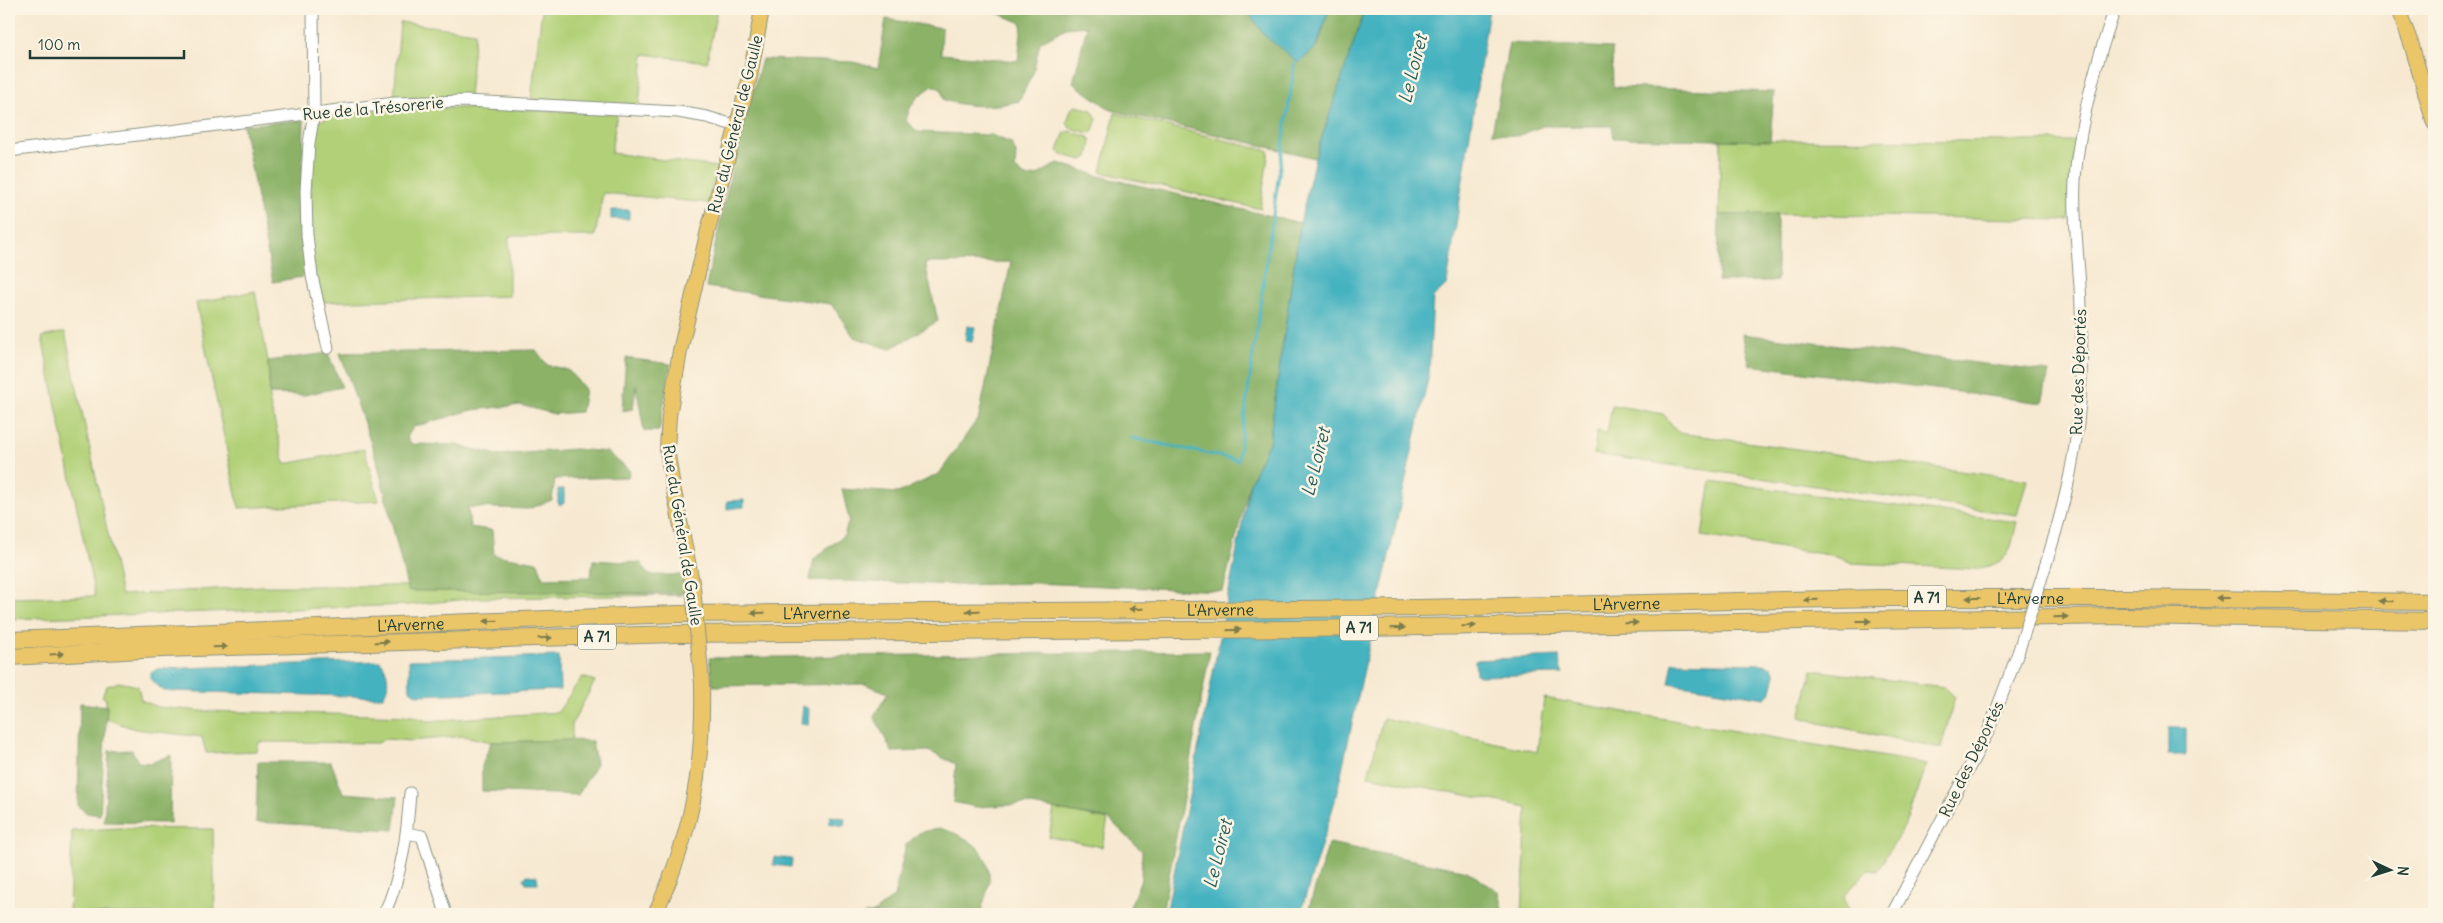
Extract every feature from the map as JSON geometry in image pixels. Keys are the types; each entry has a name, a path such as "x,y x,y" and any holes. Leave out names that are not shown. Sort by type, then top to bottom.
{"highway":[{"name":"L'Arverne","path":"9,640 677,614 1419,608 1890,598 2213,598 2434,602"},
{"name":"L'Arverne","path":"9,656 162,648 678,634 1185,630 2125,616 2434,621"}],"main road":[{"name":"Rue du Général de Gaulle","path":"656,914 674,873 685,841 693,806 701,750 702,684 693,587 667,449 669,416 680,351 708,230 750,77 762,9"},
{"path":"2398,9 2432,108 2434,123"}],"street":[{"path":"313,9 314,113 306,181 307,235 312,276 328,348"},
{"name":"Rue des Déportés","path":"1892,914 1988,732 2018,653 2046,567 2071,475 2080,411 2081,326 2080,286 2074,229 2075,180 2096,70 2115,9"},
{"name":"Rue de la Trésorerie","path":"9,151 396,103 466,101 678,112 708,117 737,126"},
{"path":"384,914 395,890 408,833 410,793"},
{"path":"408,833 422,836 446,914"}],"green space":[{"path":"542,9 717,9 707,62 644,54 639,105 531,99"},
{"path":"987,9 1249,9 1299,63 1318,46 1329,9 1365,9 1315,158 1111,110 1073,83 1087,26 1066,28 1040,42 1033,73 1019,101 991,105 953,103 944,100 941,89 933,86 915,100 906,121 918,132 991,135 1011,143 1016,153 1015,169 1025,177 1036,176 1058,163 1099,176 1300,223 1269,442 1249,485 1223,591 1033,583 962,585 810,580 814,559 844,535 849,520 842,489 898,493 939,474 979,417 1011,262 925,263 938,321 890,349 854,337 831,304 706,287 732,168 762,59 853,62 878,68 886,19 942,28 941,54 1018,61 1022,23"},
{"path":"400,22 475,32 469,97 394,98"},
{"path":"1509,43 1612,48 1613,87 1774,92 1770,141 1614,138 1612,126 1543,126 1518,136 1492,133"},
{"path":"1076,106 1092,110 1097,119 1093,130 1089,133 1070,128 1067,123 1071,109"},
{"path":"401,108 484,108 617,114 611,153 717,167 708,203 603,193 595,236 509,236 509,296 322,302 312,258 310,236 316,124 332,116"},
{"path":"1115,113 1269,151 1260,209 1101,172"},
{"path":"304,120 301,212 307,272 302,277 273,282 243,125"},
{"path":"1069,131 1089,137 1091,141 1088,157 1083,160 1062,155 1058,151 1064,134"},
{"path":"1721,140 2076,141 2069,220 1777,214 1719,215"},
{"path":"1777,214 1777,281 1718,281 1719,215"},
{"path":"255,291 268,361 270,404 285,464 364,449 379,501 239,508 196,303"},
{"path":"65,332 121,595 262,586 404,586 682,595 478,598 409,605 9,619 9,598 95,596 42,337"},
{"path":"1742,334 2049,372 2042,403 1750,365"},
{"path":"536,350 547,365 568,370 585,389 581,412 554,414 520,405 472,410 413,427 407,438 412,444 456,445 498,455 575,449 607,452 630,471 628,477 555,479 552,500 528,509 468,507 470,527 492,530 494,555 538,562 543,578 591,577 593,560 641,563 648,575 684,575 685,593 408,591 377,461 340,353"},
{"path":"328,353 342,387 304,395 270,394 268,361"},
{"path":"626,358 671,364 659,431 644,431 636,385 633,409 622,411"},
{"path":"1612,405 1663,414 1679,433 2027,480 2017,515 1594,454 1597,431 1607,433"},
{"path":"1711,481 2017,522 2010,549 2003,559 1997,563 1977,569 1852,563 1836,556 1702,536"},
{"path":"1210,651 1162,914 1127,914 1141,879 1142,851 1109,819 1026,804 976,807 953,802 956,764 928,751 892,752 874,716 888,693 865,684 713,686 709,658"},
{"path":"1812,670 1944,687 1955,697 1941,748 1819,723 1800,717"},
{"path":"582,677 595,681 572,724 572,740 491,742 464,736 410,741 385,739 378,743 259,742 257,751 206,753 202,737 135,729 106,719 106,699 102,696 107,686 119,682 138,686 141,700 157,707 202,711 413,716 427,721 558,712"},
{"path":"1544,698 1926,764 1905,825 1877,871 1868,870 1844,895 1849,914 1522,914 1527,807 1368,776 1383,718 1537,752"},
{"path":"80,703 107,706 100,815 87,813 78,806"},
{"path":"592,741 596,764 578,795 482,791 482,766 491,742"},
{"path":"132,750 138,762 151,763 171,755 170,823 104,822 109,751"},
{"path":"258,762 331,762 343,793 398,797 394,830 256,822"},
{"path":"1054,809 1108,820 1102,847 1049,837"},
{"path":"118,828 213,829 215,914 69,914 72,831"},
{"path":"939,828 949,831 968,840 982,853 989,872 989,884 981,914 872,914 894,897 906,845 919,833"},
{"path":"1329,843 1467,871 1499,892 1504,914 1307,914"}],"water":[{"path":"1246,9 1329,9 1317,46 1299,63 1265,36"},
{"name":"Le Loiret","path":"1365,9 1489,9 1447,284 1433,297 1429,374 1335,801 1300,914 1166,914 1250,483 1269,442 1300,223 1315,158"},
{"path":"611,210 629,210 629,219 611,219"},
{"path":"967,326 975,327 972,342 965,341"},
{"path":"558,489 564,489 564,503 561,505 558,503"},
{"path":"744,500 744,507 727,509 727,501"},
{"path":"559,656 560,690 417,695 410,690 409,660"},
{"path":"1559,656 1563,674 1479,676 1476,674 1475,660"},
{"path":"380,661 388,679 383,697 164,691 151,680 151,673 157,669"},
{"path":"1673,662 1763,664 1772,667 1775,675 1770,694 1765,698 1669,683"},
{"path":"803,706 809,709 808,725 801,724"},
{"path":"2168,728 2186,728 2186,755 2168,755"},
{"path":"830,816 845,818 844,826 829,823"},
{"path":"774,857 792,859 791,867 773,865"},
{"path":"527,875 537,876 538,883 526,883 524,879"}],"waterway":[{"path":"1132,438 1238,460 1295,61"}]}
